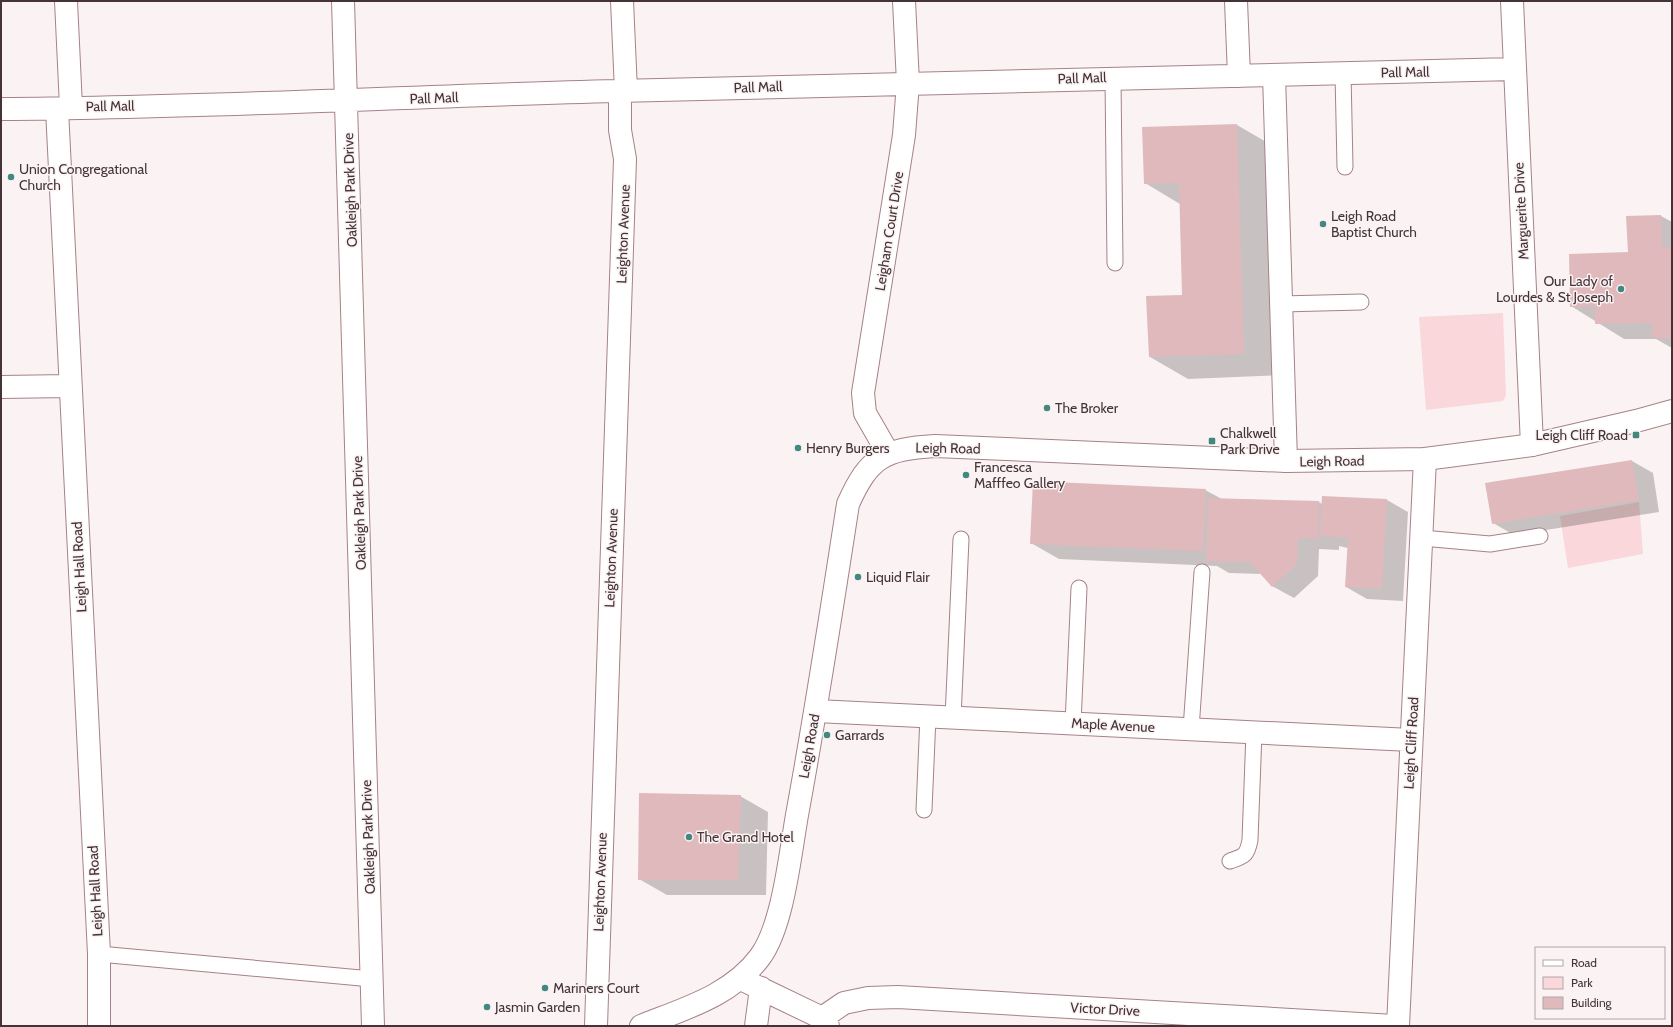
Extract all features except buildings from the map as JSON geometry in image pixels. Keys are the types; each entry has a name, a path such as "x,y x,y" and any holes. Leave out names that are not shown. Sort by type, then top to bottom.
{"street":[{"name":"Leigh Hall Road","path":"66,1 64,108 70,386 98,954 98,1026"},
{"name":"Oakleigh Park Drive","path":"343,1 373,1026"},
{"name":"Leighton Avenue","path":"596,1026 625,159 620,130 623,91 622,1"},
{"name":"Leigham Court Drive","path":"888,453 866,413 863,393 904,136 908,83 904,1"},
{"path":"1236,1 1239,76"},
{"name":"Marguerite Drive","path":"1512,1 1532,445"},
{"name":"Pall Mall","path":"1,109 347,101 908,83 1514,69"},
{"path":"1274,75 1286,461"},
{"path":"1,387 70,386"},
{"name":"Leigh Road","path":"641,1026 711,997 741,979 760,956 778,920 816,711 848,504 859,481 871,466 888,453 908,447 935,446 1286,461 1425,459 1532,445 1636,421 1672,411"},
{"name":"Leigh Cliff Road","path":"1398,1026 1425,459"},
{"name":"Maple Avenue","path":"816,711 1411,740"},
{"path":"741,979 825,1022"},
{"path":"756,1026 761,988"},
{"name":"Victor Drive","path":"825,1022 844,1003 868,998 898,997 1394,1026"}],"lane":[{"path":"1343,73 1345,167"},
{"path":"1113,78 1114,263"},
{"path":"1281,304 1361,302"},
{"path":"1422,538 1490,544 1540,536"},
{"path":"953,718 961,539"},
{"path":"1191,729 1202,572"},
{"path":"1073,724 1079,588"},
{"path":"924,810 928,716"},
{"path":"1230,861 1244,856 1248,851 1250,840 1254,732"},
{"path":"98,954 372,979"}],"green space":[{"path":"1503,313 1506,395 1503,401 1426,410 1419,317"},
{"path":"1639,502 1643,554 1568,568 1560,516"}],"place":[{"name":"Union Congregational Church","path":"11,177"},
{"name":"Leigh Road Baptist Church","path":"1323,224"},
{"name":"Our Lady of Lourdes & St Joseph","path":"1621,289"},
{"name":"The Broker","path":"1047,408"},
{"name":"Leigh Cliff Road","path":"1636,435"},
{"name":"Chalkwell Park Drive","path":"1212,441"},
{"name":"Henry Burgers","path":"798,448"},
{"name":"Francesca Mafffeo Gallery","path":"966,475"},
{"name":"Liquid Flair","path":"858,577"},
{"name":"Garrards","path":"827,735"},
{"name":"The Grand Hotel","path":"689,837"},
{"name":"Mariners Court","path":"545,988"},
{"name":"Jasmin Garden","path":"487,1007"}]}
